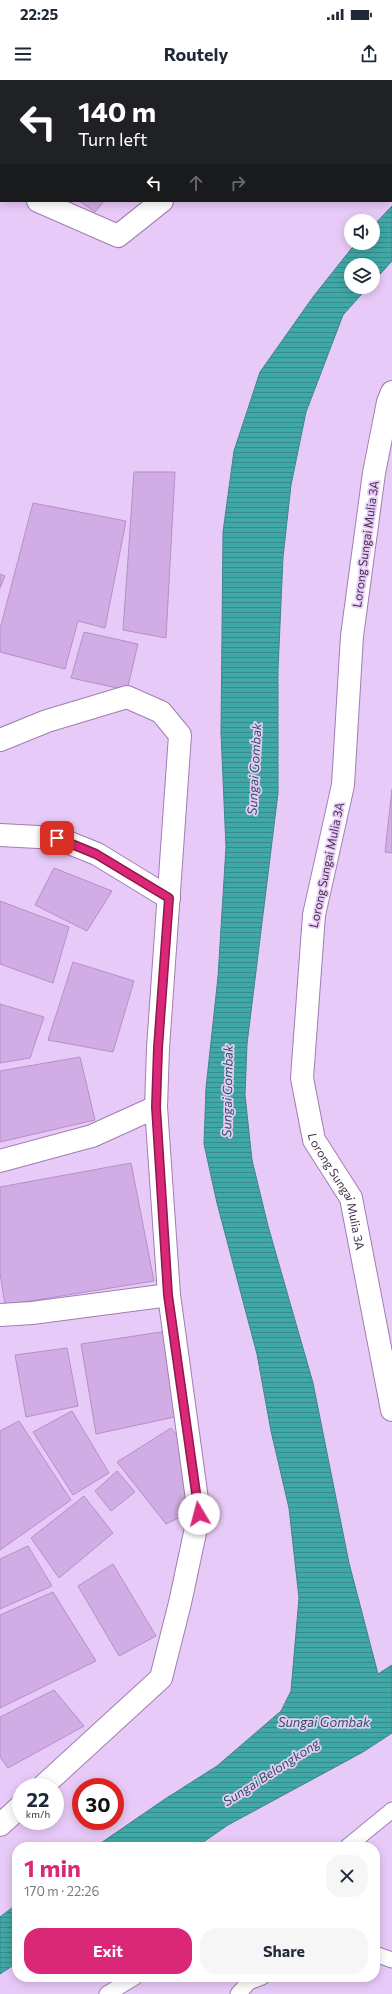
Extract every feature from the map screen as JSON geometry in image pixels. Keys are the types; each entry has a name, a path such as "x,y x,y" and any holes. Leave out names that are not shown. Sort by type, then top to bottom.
{"street":[{"path":"40,202 118,236 161,202"},
{"name":"Lorong Sungai Mulia 3A","path":"391,398 374,473 352,636 342,785 314,915 302,1078 314,1140 351,1198 392,1410"},
{"path":"0,740 47,721 127,697 161,712 180,735 158,1048 156,1107 168,1295 199,1514 180,1603 161,1678 52,1778"},
{"path":"0,835 57,838 96,854 169,898"},
{"path":"0,1161 92,1136 156,1107"},
{"path":"0,1315 32,1313 168,1295"},
{"path":"0,1825 12,1814"}],"lane":[{"path":"353,1842 392,1810"},
{"path":"380,1956 392,1960"},
{"path":"107,1994 127,1982"},
{"path":"238,1994 249,1982"}],"water":[{"name":"Sungai Gombak","path":"392,206 392,261 380,274 380,258 344,258 344,294 362,294 343,315 306,412 291,485 283,557 278,670 278,793 247,1044 245,1095 252,1160 268,1226 313,1383 349,1563 378,1674 392,1665 392,1733 363,1752 228,1825 203,1842 102,1842 120,1830 124,1830 124,1827 217,1766 281,1711 291,1691 299,1598 289,1508 271,1431 257,1354 217,1203 204,1144 206,1088 218,977 226,847 221,733 223,532 234,451 260,372 313,297 350,250 380,250 380,219"},
{"path":"12,1908 12,1966 0,1974 0,1917"}],"building":[{"path":"80,202 103,202 95,212"},
{"path":"134,472 175,472 166,638 123,630"},
{"path":"33,503 126,521 105,628 78,621 65,669 0,652 0,629"},
{"path":"0,574 5,576 0,588"},
{"path":"84,632 138,644 127,690 71,678"},
{"path":"392,789 392,853 385,852"},
{"path":"54,868 112,891 87,931 35,905"},
{"path":"0,901 69,927 53,983 0,964"},
{"path":"73,962 134,981 113,1052 48,1040"},
{"path":"0,1004 44,1017 30,1058 0,1063"},
{"path":"80,1057 95,1120 0,1142 0,1071"},
{"path":"131,1163 154,1281 5,1305 0,1273 0,1187"},
{"path":"168,1331 179,1416 96,1434 81,1344"},
{"path":"67,1348 78,1406 26,1417 15,1355"},
{"path":"72,1411 109,1473 73,1495 33,1432"},
{"path":"19,1421 71,1500 0,1550 0,1431"},
{"path":"171,1428 184,1444 193,1511 166,1524 117,1462"},
{"path":"117,1471 135,1492 111,1511 95,1491"},
{"path":"84,1496 113,1533 59,1578 31,1538"},
{"path":"28,1546 52,1586 0,1609 0,1559"},
{"path":"113,1564 156,1636 119,1656 78,1586"},
{"path":"53,1592 96,1661 0,1708 0,1615"},
{"path":"54,1690 84,1726 8,1768 0,1757 0,1717"}],"route":[{"path":"57,838 96,854 169,898 158,1048 156,1107 168,1295 199,1514"}],"water label":[{"name":"Sungai Belongkong","path":"271,1772"}]}
